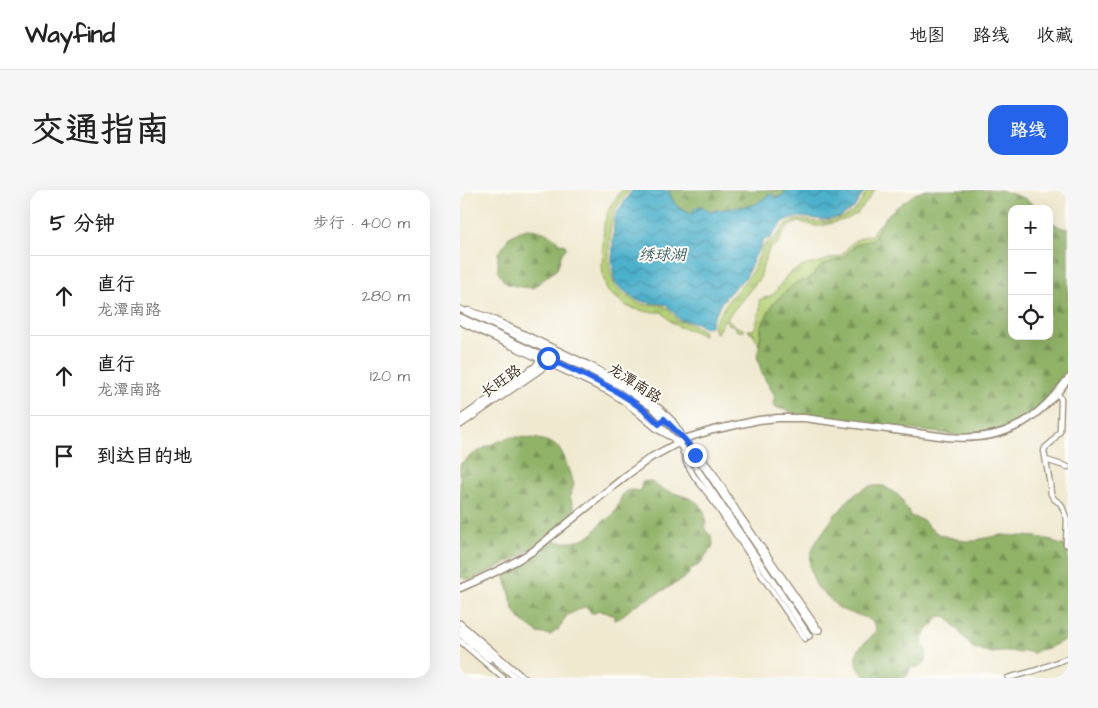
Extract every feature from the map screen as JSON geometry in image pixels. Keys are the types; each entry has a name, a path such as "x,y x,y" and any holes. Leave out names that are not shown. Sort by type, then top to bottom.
{"highway":[{"path":"460,588 501,570 523,557 632,470 650,458 682,441 713,430 758,420 804,418 947,437 967,438 984,436 1001,433 1022,424 1040,410 1068,379"}],"main road":[{"name":"龙潭南路","path":"460,308 622,387 657,412 662,421"},
{"name":"龙潭南路","path":"460,317 620,394 662,421 682,441 697,463 752,554 807,637"},
{"path":"483,328 486,321"},
{"name":"长旺路","path":"460,425 541,368 548,350"},
{"name":"长旺路","path":"460,419 544,359"},
{"path":"656,405 657,412"},
{"name":"龙潭南路","path":"697,463 711,477 814,630 819,630"},
{"path":"460,629 503,676 513,675"},
{"path":"460,634 513,675"}],"street":[{"path":"460,308 489,317 592,366 656,405 673,421 679,431 682,441 681,450 696,480 752,554"},
{"path":"460,322 544,359 599,386 617,396 658,430 694,449 715,475 737,511 819,630"},
{"path":"1057,392 1061,399 1060,428 1044,451 1051,494 1061,504 1067,519 1066,544 1068,545"},
{"path":"1046,460 1068,467"},
{"path":"460,623 471,642"},
{"path":"460,640 471,642"},
{"path":"1008,678 1034,671 1068,658"},
{"path":"513,675 524,678"}],"green space":[{"path":"622,190 629,190 614,211 610,232 609,261 611,276 615,286 638,303 665,306 679,321 694,325 703,331 704,336 692,330 679,327 661,312 648,312 628,307 607,291 602,264 604,224 610,206"},
{"path":"669,190 784,190 785,193 779,197 766,196 759,203 746,207 710,211 704,207 697,207 694,214 684,211 677,206"},
{"path":"868,190 875,190 858,213 847,219 821,226 800,222 787,228 777,244 769,249 760,278 727,318 735,326 728,324 725,319 717,333 713,327 727,302 751,274 764,245 774,239 786,224 794,220 823,222 847,215 857,208"},
{"path":"926,190 1001,190 1024,198 1034,205 1008,205 1008,340 1053,340 1053,223 1068,229 1068,375 1029,418 993,433 965,436 801,415 775,407 773,403 775,396 762,374 757,356 761,327 774,302 797,282 808,280 822,265 843,258 855,245 875,238 880,225 890,213 914,195"},
{"path":"878,225 875,238 863,242 848,252 843,258 822,265 808,280 797,282 774,302 761,327 759,345 753,333 748,330 754,330 760,311 759,300 777,291 787,275 806,265 842,255 854,241 872,235"},
{"path":"527,229 545,233 566,246 557,269 533,288 508,284 498,272 498,253 508,238"},
{"path":"735,326 745,330 742,332 736,330"},
{"path":"512,437 546,441 552,443 561,451 574,485 570,496 575,512 572,517 532,549 509,562 471,580 460,577 460,464 484,448"},
{"path":"647,481 664,490 689,498 700,505 705,518 706,532 711,535 713,543 712,548 702,562 691,569 689,574 680,581 634,606 620,618 614,620 614,615 597,610 596,613 591,613 588,608 584,607 566,616 558,630 551,635 538,633 520,619 513,608 503,573 551,541 574,541 592,534 601,523 613,515 624,493 632,490 638,491 641,489 642,482"},
{"path":"870,486 884,486 898,495 909,511 910,516 923,520 940,535 965,541 976,541 1002,535 1037,537 1052,540 1068,548 1068,638 1034,653 1010,651 992,653 972,647 949,619 940,616 923,636 923,649 926,648 924,665 910,668 905,678 868,678 859,669 856,659 860,648 876,630 875,626 870,620 845,611 834,604 815,583 810,563 813,548 835,514 851,497"}],"water":[{"name":"绣球湖","path":"632,190 669,190 677,206 693,214 694,208 702,206 710,211 754,205 770,194 779,197 785,193 784,190 865,190 854,208 840,217 824,220 800,217 785,221 770,239 763,241 746,277 721,303 711,326 704,328 697,323 680,320 667,305 636,300 615,283 612,260 614,221 616,214"}],"route":[{"path":"548,358 620,394 644,410 659,424 664,419 685,440 695,455"}]}
